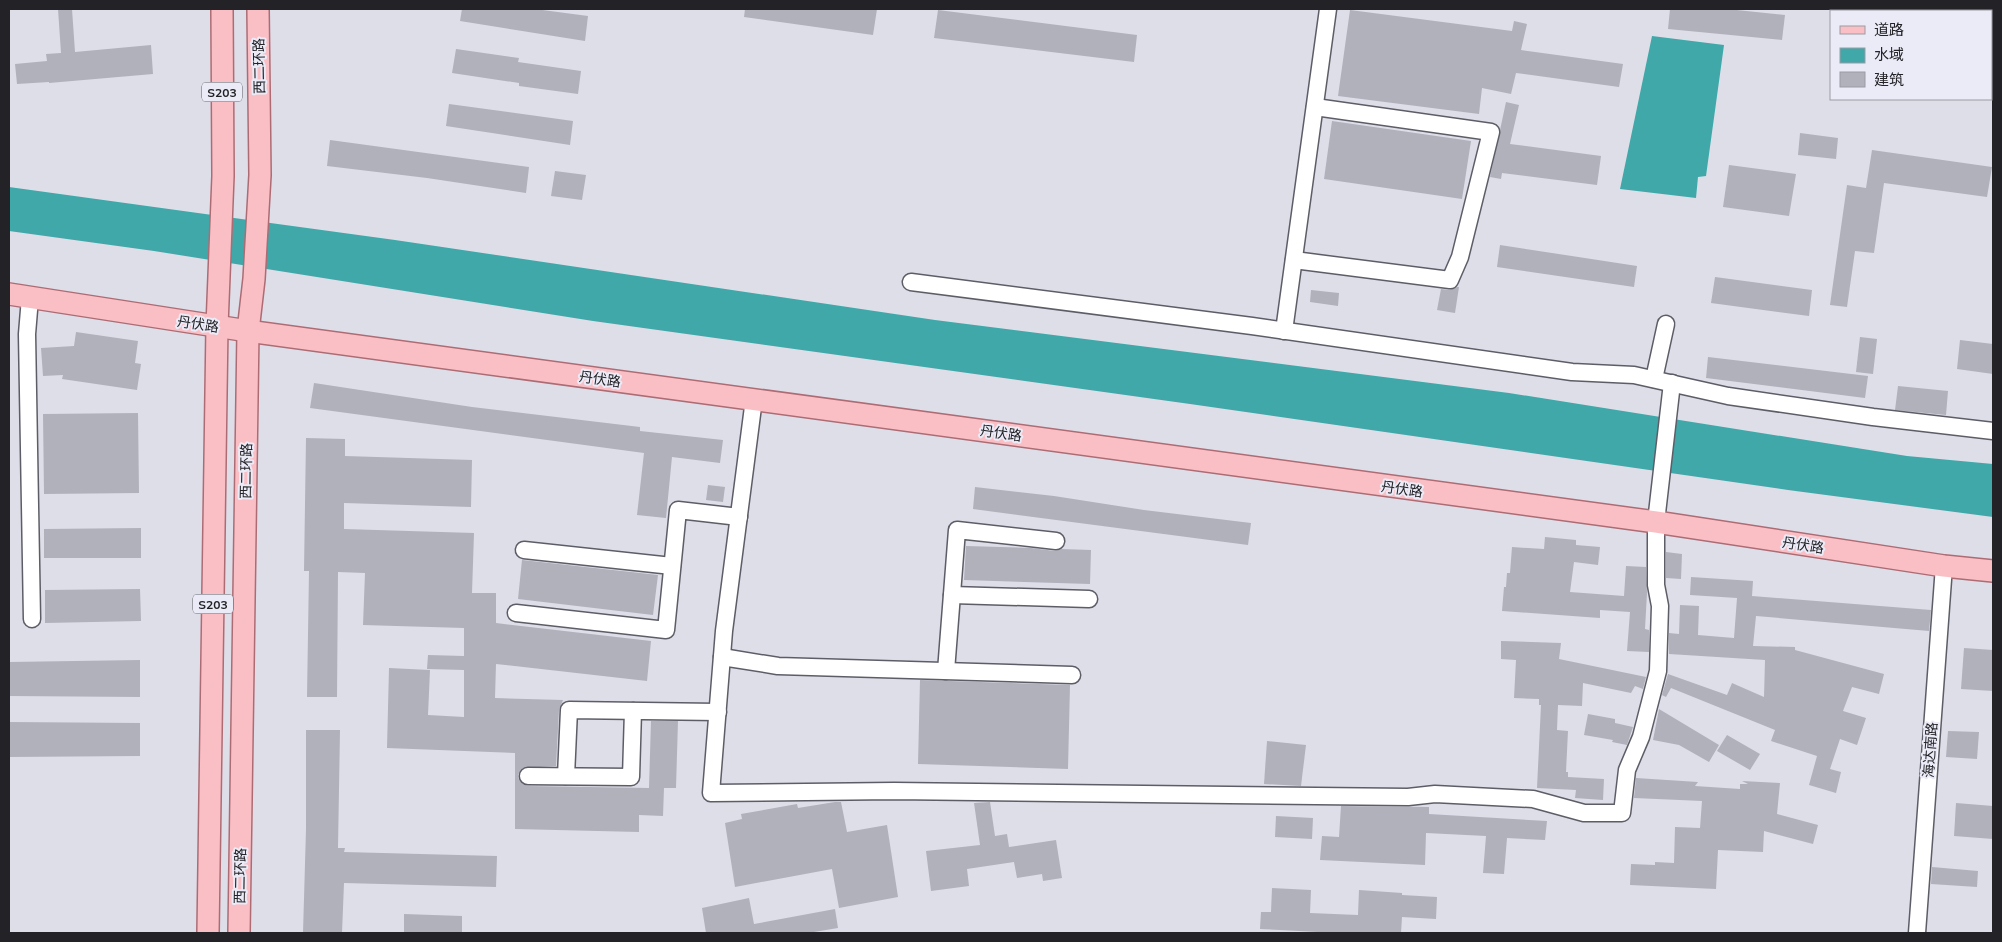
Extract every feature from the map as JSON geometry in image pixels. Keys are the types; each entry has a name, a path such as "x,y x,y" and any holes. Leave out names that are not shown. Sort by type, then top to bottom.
{"main road":[{"name":"S203","path":"208,933 217,326 222,176 222,9"},
{"name":"西二环路","path":"239,933 248,331 254,278 260,175 258,9"},
{"name":"丹伏路","path":"9,294 248,331 1569,512 1656,522 1944,566 1993,571"}],"street":[{"path":"1284,331 1328,9"},
{"path":"1294,260 1450,280 1460,257 1491,132 1315,107"},
{"path":"912,282 1284,331 1572,372 1634,375 1654,379 1671,390 1993,431"},
{"path":"30,298 26,334 32,619"},
{"path":"1654,379 1666,324"},
{"path":"754,399 722,657 711,793 894,791 1408,797 1434,794 1533,799 1584,813 1622,813 1627,770 1641,737 1658,671 1660,606 1656,585 1656,522 1671,390"},
{"path":"516,613 666,630 678,510 738,518"},
{"path":"946,671 957,530 1056,541"},
{"path":"524,550 672,566"},
{"name":"海达南路","path":"1917,933 1944,566"},
{"path":"952,595 1089,599"},
{"path":"722,657 778,666 1072,675"},
{"path":"566,776 569,710 718,712"},
{"path":"528,776 630,777 632,711"}],"water":[{"path":"1652,36 1724,45 1706,176 1698,177 1696,198 1620,189"},
{"path":"9,187 395,240 935,320 1509,393 1907,456 1993,464 1993,517 1788,490 593,321 154,251 9,231"}],"building":[{"path":"58,9 72,9 75,52 151,45 153,74 17,84 15,64 47,61 46,54 61,53"},
{"path":"462,9 535,9 588,16 585,41 460,21"},
{"path":"745,9 877,9 873,35 744,17"},
{"path":"1670,9 1727,9 1785,15 1782,40 1668,29"},
{"path":"938,10 1137,35 1134,62 934,38"},
{"path":"1350,10 1512,31 1514,21 1527,24 1521,50 1623,64 1619,87 1516,73 1511,94 1482,88 1479,114 1338,96"},
{"path":"456,49 519,58 518,62 581,71 578,94 519,86 519,83 452,73"},
{"path":"1506,102 1519,105 1510,144 1601,156 1597,185 1502,173 1501,179 1490,177"},
{"path":"449,104 573,121 570,145 446,126"},
{"path":"1332,121 1471,141 1462,199 1324,179"},
{"path":"1800,133 1838,138 1836,159 1798,155"},
{"path":"330,140 529,167 526,193 427,178 327,166"},
{"path":"1872,150 1992,167 1987,197 1884,183 1874,253 1855,251 1847,307 1830,305 1847,185 1866,188"},
{"path":"1729,165 1796,174 1789,216 1723,207"},
{"path":"555,171 586,175 582,200 551,196"},
{"path":"1500,245 1637,266 1634,287 1497,267"},
{"path":"1715,277 1812,290 1809,316 1711,303"},
{"path":"1459,287 1455,313 1437,310 1441,289 1449,290"},
{"path":"1311,290 1339,293 1338,306 1310,302"},
{"path":"76,332 138,341 135,363 141,364 137,390 62,379 63,375 43,376 41,348 74,346"},
{"path":"1860,337 1877,339 1873,374 1856,372"},
{"path":"1960,340 1993,344 1993,374 1957,369"},
{"path":"1708,357 1868,376 1865,398 1706,378"},
{"path":"314,383 472,407 640,427 640,431 723,440 720,463 672,457 666,518 637,515 644,453 310,408"},
{"path":"1898,386 1948,391 1946,415 1895,410"},
{"path":"138,413 139,493 44,494 43,414"},
{"path":"306,438 345,439 345,456 472,460 471,507 344,503 344,529 474,533 472,593 496,593 496,623 651,641 647,681 496,664 495,698 563,700 559,710 556,766 523,768 518,775 519,780 528,786 649,788 651,721 678,721 676,788 664,788 663,816 639,815 639,832 515,829 515,753 387,748 389,668 430,670 428,715 464,717 464,670 427,669 428,655 464,656 464,628 363,625 365,573 338,572 337,697 307,697 309,571 304,571"},
{"path":"708,485 725,487 723,502 706,500"},
{"path":"975,487 1251,523 1248,545 973,509"},
{"path":"141,528 141,558 44,558 44,529"},
{"path":"1545,537 1576,540 1576,545 1600,547 1598,565 1574,562 1570,592 1624,596 1626,566 1646,567 1645,629 1649,630 1649,652 1627,651 1630,612 1600,610 1600,618 1502,611 1504,587 1506,587 1507,573 1510,573 1512,547 1544,549"},
{"path":"966,546 1031,548 1055,551 1061,549 1091,550 1090,584 964,580"},
{"path":"1666,552 1682,554 1681,579 1666,578"},
{"path":"522,560 658,575 653,615 518,599"},
{"path":"1691,577 1753,581 1752,596 1931,610 1929,631 1756,616 1753,646 1795,647 1795,650 1884,674 1879,694 1852,687 1843,711 1866,718 1857,745 1840,739 1830,769 1841,772 1836,793 1809,785 1817,756 1771,741 1775,730 1671,688 1666,697 1662,695 1668,674 1727,695 1732,683 1764,697 1765,660 1669,654 1669,633 1679,634 1680,605 1699,606 1698,635 1734,638 1737,598 1690,595"},
{"path":"140,589 141,621 45,623 45,590"},
{"path":"1501,641 1561,643 1559,659 1646,677 1643,689 1635,686 1631,693 1583,683 1582,706 1558,705 1557,730 1568,731 1566,772 1568,772 1568,777 1604,779 1603,800 1575,798 1576,790 1537,788 1541,705 1539,705 1539,699 1514,698 1516,660 1501,659"},
{"path":"1964,648 1993,650 1993,691 1961,689"},
{"path":"140,660 140,697 9,696 9,662"},
{"path":"920,680 1070,685 1068,769 918,764"},
{"path":"1659,709 1719,745 1709,762 1679,745 1653,740"},
{"path":"1588,714 1615,719 1615,723 1633,727 1627,745 1612,742 1613,740 1584,735"},
{"path":"9,722 140,723 140,756 9,757"},
{"path":"306,730 340,730 338,848 345,848 344,852 497,856 496,887 344,883 342,933 303,933"},
{"path":"1948,731 1979,732 1977,759 1946,757"},
{"path":"1727,735 1760,754 1750,770 1717,751"},
{"path":"1267,741 1306,745 1301,786 1264,784"},
{"path":"1636,778 1698,782 1695,786 1740,789 1740,784 1748,784 1742,781 1780,783 1777,814 1818,825 1813,844 1764,831 1763,852 1718,850 1716,889 1630,885 1631,864 1655,865 1655,862 1674,863 1675,827 1700,828 1702,801 1634,798"},
{"path":"841,802 847,832 887,825 898,897 839,908 832,869 735,887 725,823 742,819 741,814 797,804 798,808"},
{"path":"990,802 995,836 1007,834 1009,847 1056,840 1062,878 1043,881 1042,874 1017,878 1014,862 967,869 969,886 931,891 926,851 980,845 974,803"},
{"path":"1956,803 1993,806 1993,839 1954,836"},
{"path":"1341,806 1429,807 1429,814 1547,821 1545,840 1507,838 1504,874 1483,873 1486,836 1426,833 1425,865 1320,860 1322,836 1339,837"},
{"path":"1276,816 1313,818 1312,839 1275,837"},
{"path":"1932,867 1978,871 1977,887 1931,884"},
{"path":"1272,888 1311,890 1310,913 1358,915 1359,890 1437,897 1436,919 1402,917 1401,933 1337,933 1260,929 1261,912 1271,912"},
{"path":"749,898 754,924 835,909 838,928 808,933 706,933 702,908"},
{"path":"404,914 462,916 462,933 404,933"}]}
